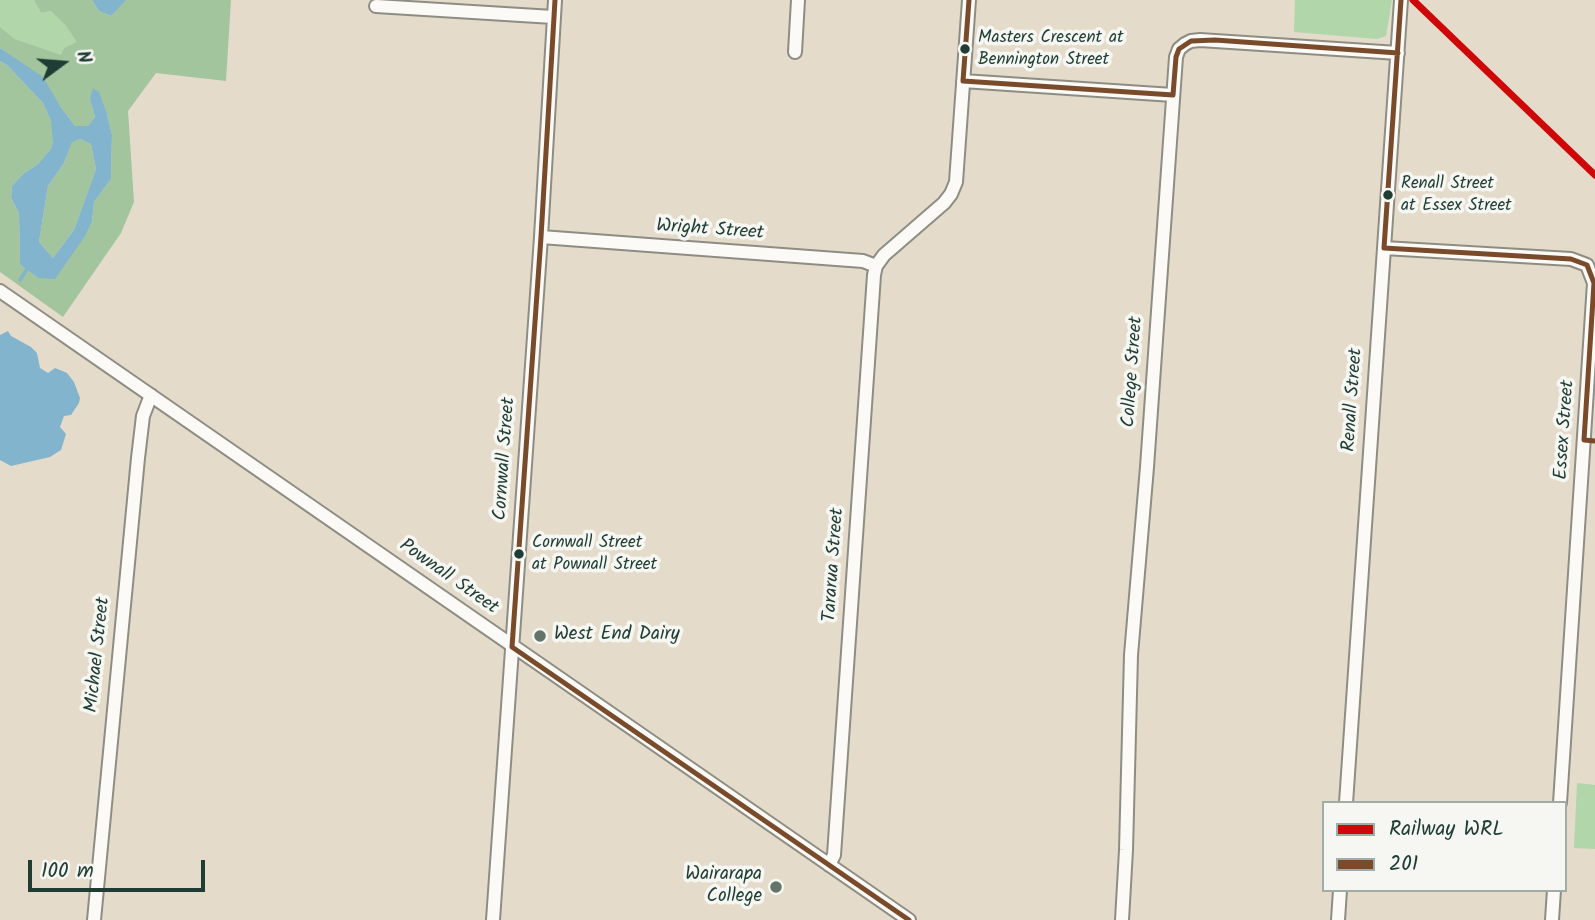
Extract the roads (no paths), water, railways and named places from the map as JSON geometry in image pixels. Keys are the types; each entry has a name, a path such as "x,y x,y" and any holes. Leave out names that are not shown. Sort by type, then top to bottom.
{"street":[{"name":"Cornwall Street","path":"493,920 555,0"},
{"path":"795,52 798,0"},
{"path":"876,266 884,255 951,194 956,182 969,0"},
{"name":"Renall Street","path":"1346,801 1401,0"},
{"path":"376,6 553,17"},
{"name":"College Street","path":"1122,920 1130,655 1147,467 1176,57 1180,49 1191,41 1214,40 1398,53"},
{"path":"963,81 1173,95"},
{"name":"Wright Street","path":"541,237 863,261 876,266"},
{"name":"Essex Street","path":"1384,248 1571,259 1587,265 1594,283 1590,441 1560,801"},
{"name":"Tararua Street","path":"829,865 835,851 876,266"},
{"name":"Pownall Street","path":"0,291 909,920"},
{"name":"Michael Street","path":"94,920 138,458 143,416 151,395"},
{"path":"1338,920 1340,892"},
{"path":"1552,920 1554,892"}],"water":[{"path":"92,0 126,0 111,16 99,11"},
{"path":"0,48 43,77 75,126 88,126 95,117 90,99 93,88 99,92 107,114 112,135 111,179 94,202 92,221 85,236 55,279 38,278 20,264 19,213 11,198 12,186 51,149 51,121 43,103 0,61","holes":["80,139 91,144 96,169 74,230 53,258 39,242 48,186 64,163 72,142"]},
{"path":"8,331 11,336 37,353 40,368 48,373 55,368 67,373 80,398 71,415 64,416 60,427 66,434 61,450 50,457 11,466 0,460 0,335"}],"waterway":[{"path":"20,280 27,269"}],"rail line":[{"name":"WRL","path":"1413,0 1595,175"}],"place":[{"name":"Masters Crescent at Bennington Street","path":"965,49"},
{"name":"Renall Street at Essex Street","path":"1388,195"},
{"name":"Cornwall Street at Pownall Street","path":"519,554"},
{"name":"West End Dairy","path":"540,636"},
{"name":"Wairarapa College","path":"776,887"}]}
